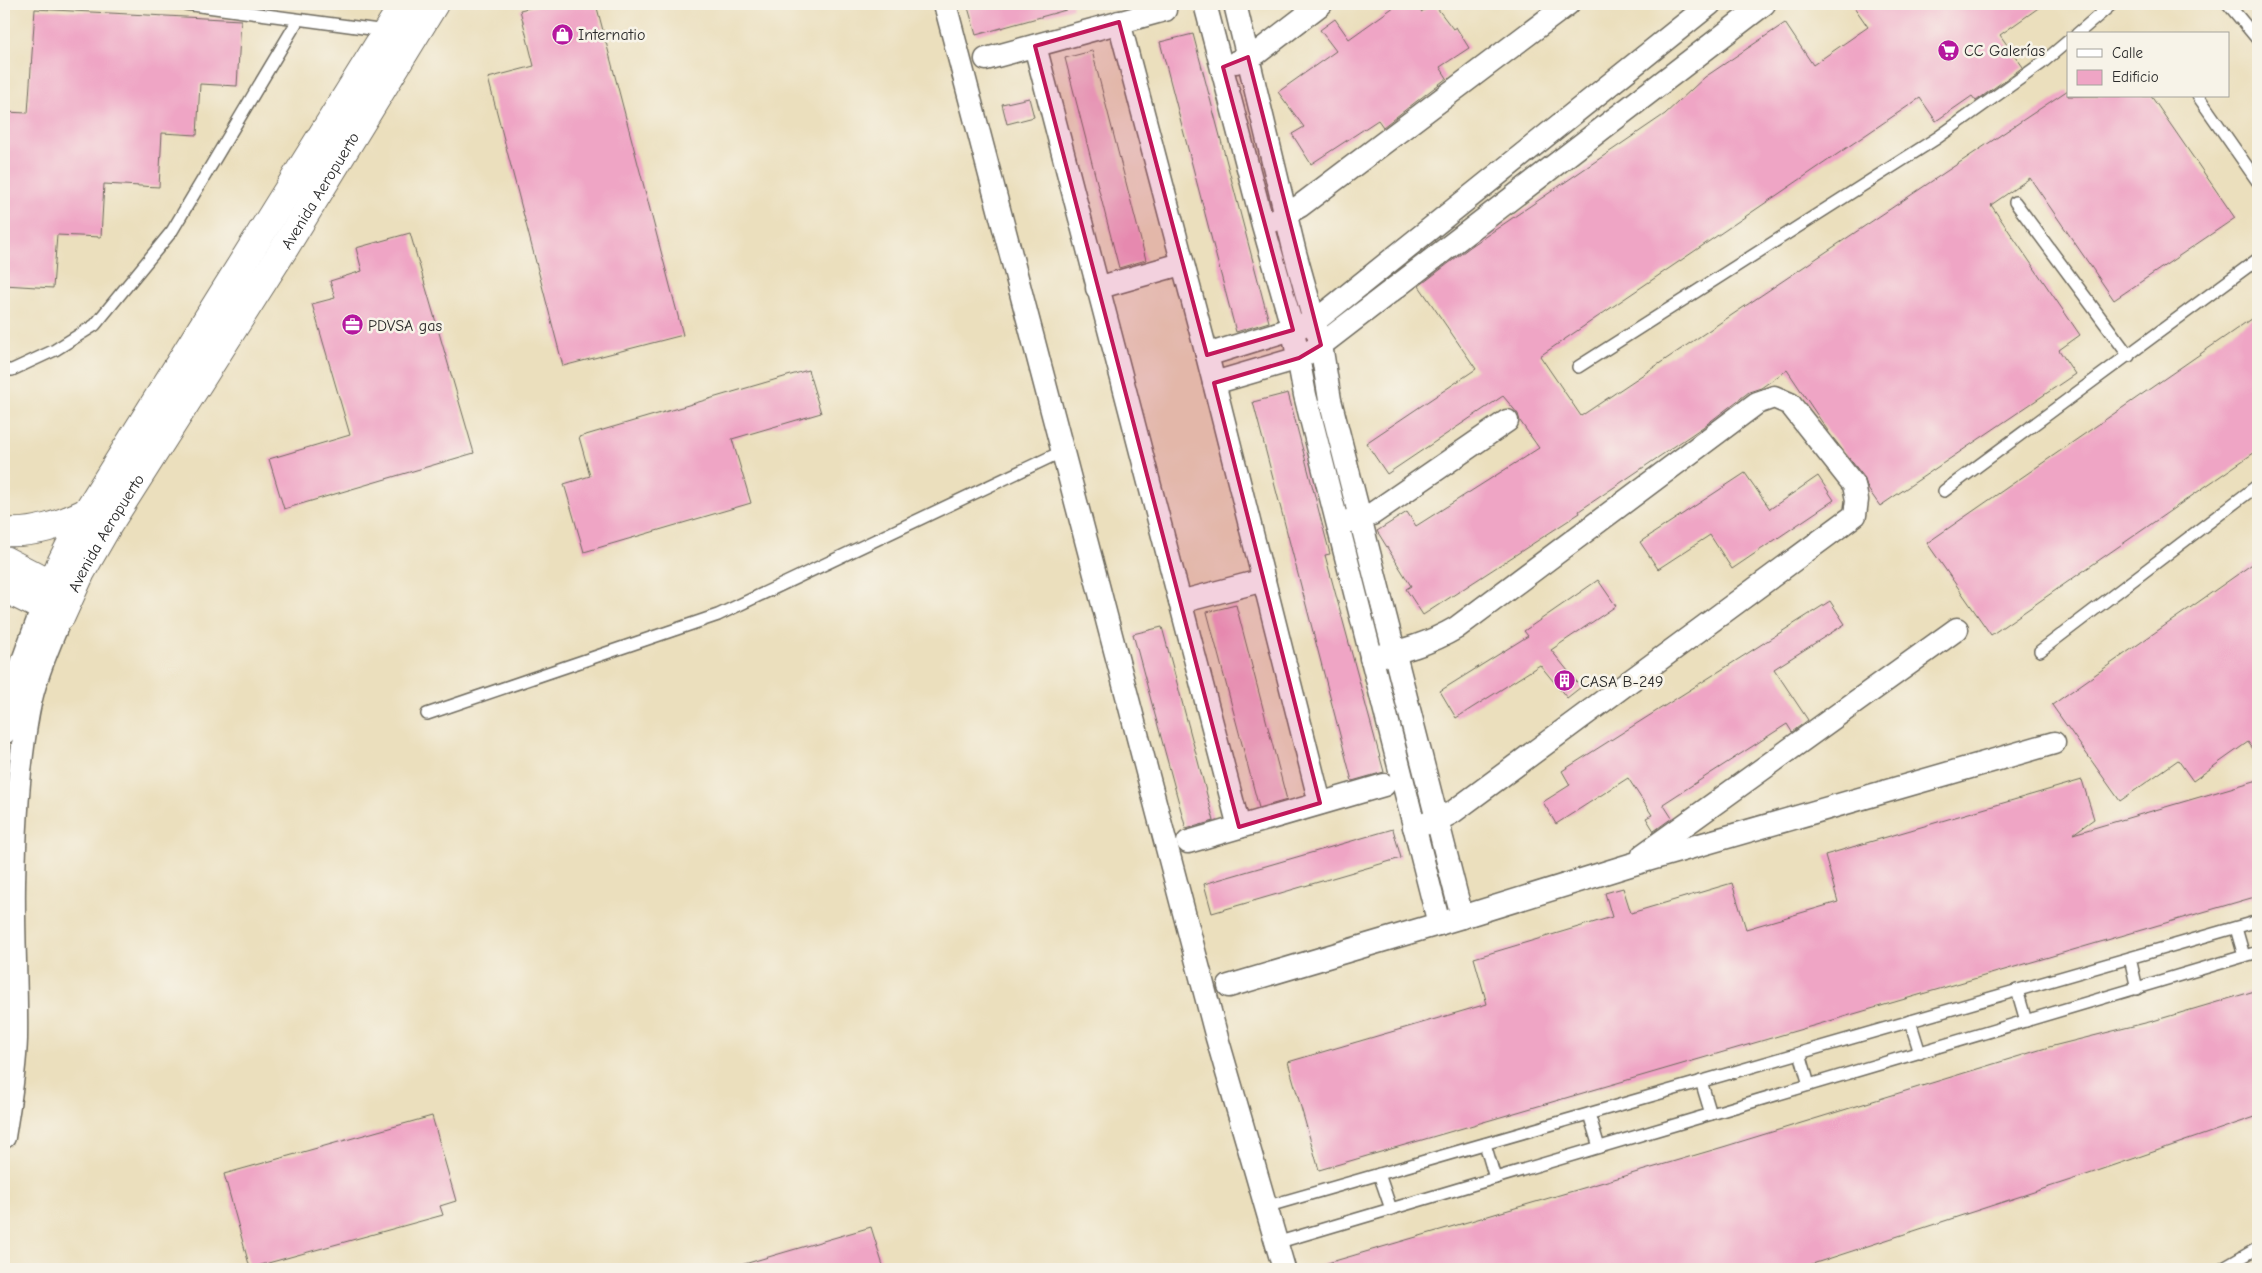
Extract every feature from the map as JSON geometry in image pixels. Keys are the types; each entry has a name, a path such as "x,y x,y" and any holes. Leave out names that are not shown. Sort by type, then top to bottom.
{"street":[{"name":"Avenida Aeropuerto","path":"4,733 8,706 19,668 57,601 81,572 108,525 285,247 400,34 404,4"},
{"name":"Avenida Aeropuerto","path":"4,1130 16,1040 14,885 16,814 28,712 57,601 87,512 400,34 434,4"},
{"path":"945,4 1217,1038 1284,1269"},
{"path":"1205,4 1263,225 1293,330 1305,395 1439,924"},
{"path":"1234,4 1286,215 1321,345 1330,400 1396,652 1462,917"},
{"path":"1223,67 1248,58 1321,4"},
{"path":"1263,225 1286,215 1568,4"},
{"path":"1207,355 1314,322 1710,4"},
{"path":"1214,383 1299,358 1321,345 1764,4"},
{"path":"986,59 1165,10"},
{"path":"1119,22 1207,355 1320,803"},
{"path":"1035,46 1239,827"},
{"path":"1097,288 1182,264"},
{"path":"1371,658 1439,638 1456,628 1757,403 1774,397 1790,404 1854,485 1857,500 1855,515 1453,812 1438,820 1414,827"},
{"path":"1337,525 1372,514 1507,421"},
{"path":"4,532 15,533 57,527 87,512"},
{"path":"4,560 57,601"},
{"path":"1180,602 1264,580"},
{"path":"4,588 57,601"},
{"path":"1630,865 1957,629"},
{"path":"1229,986 1630,865 2054,742"},
{"path":"1188,842 1384,785"}],"lane":[{"path":"185,4 400,34"},
{"path":"2078,32 2112,4"},
{"path":"2228,4 2258,40"},
{"path":"4,370 12,370 55,350 95,325 101,318 172,231 298,20"},
{"path":"1578,367 1937,138 2042,63 2067,42"},
{"path":"2199,98 2258,182"},
{"path":"2015,202 2129,356"},
{"path":"1944,491 2258,259"},
{"path":"427,714 718,615 1063,451"},
{"path":"2040,652 2258,485"},
{"path":"1265,1207 2258,921"},
{"path":"2236,928 2244,956"},
{"path":"1276,1243 2258,952"},
{"path":"2130,958 2137,988"},
{"path":"2017,990 2026,1021"},
{"path":"1910,1022 1920,1053"},
{"path":"1800,1053 1809,1085"},
{"path":"1701,1081 1711,1114"},
{"path":"1589,1114 1600,1147"},
{"path":"1485,1144 1496,1178"},
{"path":"1380,1174 1391,1209"},
{"path":"2222,1269 2258,1248"}],"highlighted area":[{"path":"1119,22 1207,355 1293,330 1223,67 1248,57 1321,345 1299,358 1214,383 1320,803 1239,827 1035,46"}],"building":[{"path":"545,4 596,4 683,335 563,366 488,78 534,66 520,10"},
{"path":"967,4 1072,4 1073,8 976,35"},
{"path":"1398,4 1415,4 1421,12 1434,4 1453,29 1456,27 1469,48 1440,67 1447,78 1383,127 1378,120 1311,164 1292,134 1304,127 1278,92 1336,51 1320,30 1335,19 1349,39"},
{"path":"1852,4 2044,4 2000,35 2023,67 1976,101 1972,96 1936,121 1920,98 1540,356 1581,416 2067,91 2067,98 2152,98 2235,218 2114,300 2030,178 1991,205 2080,335 2059,350 2075,374 1880,506 1868,489 1864,477 1830,434 1787,370 1761,388 1749,392 1703,427 1579,511 1580,513 1423,615 1406,589 1411,586 1377,531 1407,512 1416,526 1539,448 1520,421 1518,414 1503,396 1387,474 1366,443 1476,369 1419,286 1470,247 1665,114 1705,77 1785,23 1813,65 1868,27"},
{"path":"35,9 241,20 237,86 200,84 197,135 162,133 159,187 104,184 101,237 57,235 53,288 4,285 4,112 28,113"},
{"path":"1193,34 1269,322 1236,332 1160,42"},
{"path":"1092,51 1146,260 1119,268 1065,58"},
{"path":"1029,98 1034,117 1007,124 1002,104"},
{"path":"410,233 474,453 284,509 269,459 350,435 312,304 335,298 330,281 362,271 356,248"},
{"path":"2258,314 2258,450 1991,635 1927,543"},
{"path":"808,370 821,413 732,439 751,503 584,552 564,484 590,476 579,437"},
{"path":"1288,393 1330,554 1325,555 1384,772 1352,781 1253,402"},
{"path":"1745,473 1770,509 1818,476 1834,500 1732,569 1710,535 1658,569 1640,542"},
{"path":"2258,560 2258,756 2248,742 2193,781 2178,760 2120,801 2052,705"},
{"path":"1598,580 1616,606 1551,650 1581,687 1567,698 1540,665 1456,718 1440,691 1528,636 1524,631"},
{"path":"1830,601 1845,624 1774,669 1808,720 1792,732 1787,724 1663,804 1672,818 1654,831 1646,818 1652,815 1628,778 1556,824 1543,802 1570,785 1562,771"},
{"path":"1236,605 1287,800 1259,808 1207,612"},
{"path":"1162,627 1214,821 1186,829 1133,634"},
{"path":"2082,780 2094,819 2073,834 2258,780 2258,896 1319,1170 1288,1062 1487,1004 1474,958 1612,917 1605,893 1623,888 1631,913 1732,883 1746,929 1838,902 1825,855"},
{"path":"1393,829 1401,858 1212,913 1204,884"},
{"path":"2258,990 2258,1116 2086,1175 1797,1269 1322,1269 1321,1265 1723,1147 2049,1047 2153,1021"},
{"path":"432,1116 456,1201 440,1206 443,1215 250,1268 224,1174"},
{"path":"871,1227 884,1269 742,1269 741,1265"}],"place":[{"name":"Internatio","path":"562,34"},
{"name":"CC Galerías","path":"1948,50"},
{"name":"PDVSA gas","path":"352,325"},
{"name":"CASA B-249","path":"1564,681"}]}
